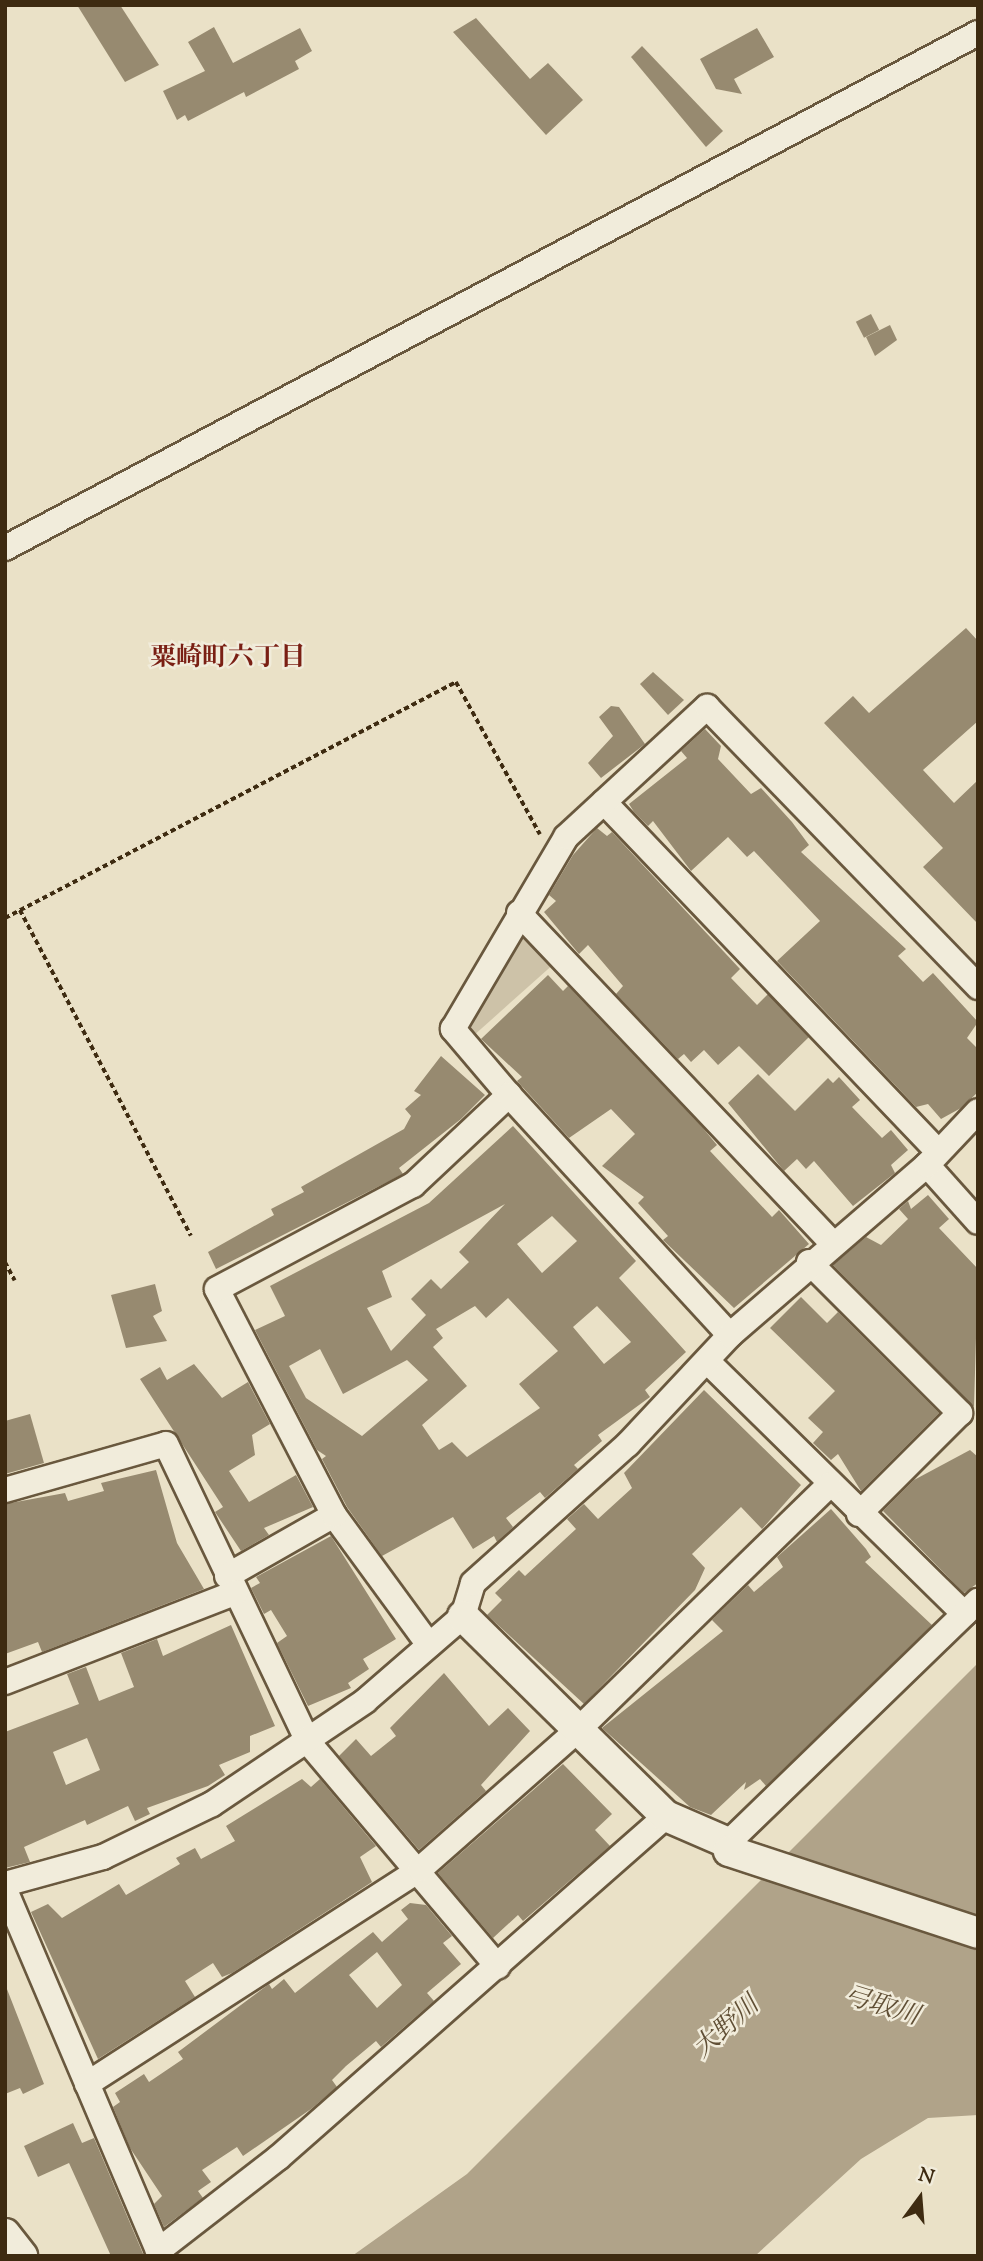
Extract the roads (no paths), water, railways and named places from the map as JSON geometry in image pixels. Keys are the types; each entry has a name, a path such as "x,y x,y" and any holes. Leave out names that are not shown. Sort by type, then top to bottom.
{"street":[{"path":"5,548 978,33"},
{"path":"730,1335 509,1095 453,1029 554,857 604,802 707,707 978,987"},
{"path":"604,802 933,1159 978,1222"},
{"path":"519,913 832,1243"},
{"path":"429,1646 334,1515 217,1289 413,1185 509,1095"},
{"path":"5,1884 103,1857 212,1804 308,1742 429,1646 463,1616 473,1583 709,1363 730,1335 809,1262 933,1159 978,1111"},
{"path":"809,1262 960,1413 859,1514"},
{"path":"709,1363 859,1514 971,1607 729,1847"},
{"path":"5,1490 166,1444 308,1742 420,1870 498,1967"},
{"path":"87,2084 420,1870 580,1728 829,1485"},
{"path":"5,1682 231,1584 334,1515"},
{"path":"463,1616 580,1728 666,1816 729,1847 978,1933"},
{"path":"5,1890 158,2250 278,2158 498,1967 666,1816"},
{"path":"5,2234 22,2256"}],"water":[{"path":"978,1663 978,2115 928,2118 861,2159 755,2256 352,2256 467,2174"}],"district":[{"name":"粟崎町六丁目","path":"228,659"}],"water label":[{"name":"弓取川","path":"881,2007"},
{"name":"大野川","path":"727,2028"}]}
